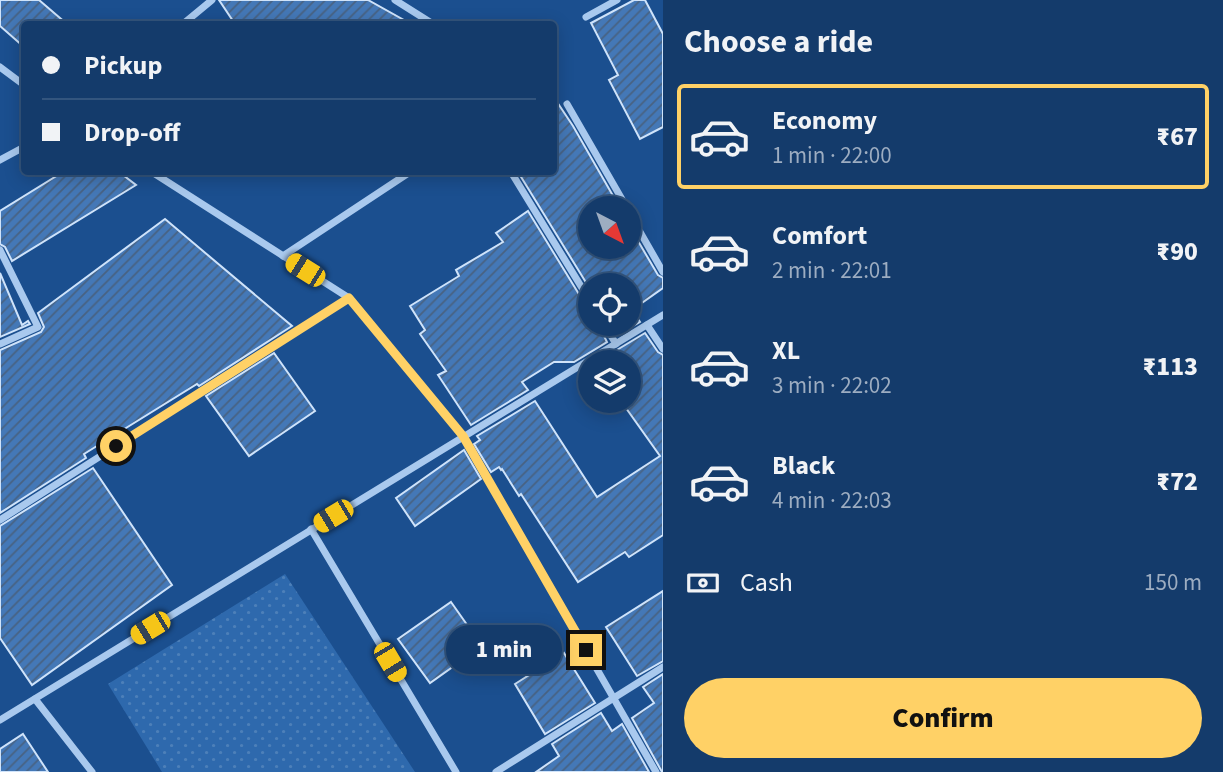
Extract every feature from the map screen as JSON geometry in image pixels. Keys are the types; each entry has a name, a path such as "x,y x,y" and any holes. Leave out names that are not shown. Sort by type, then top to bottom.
{"street":[{"path":"187,21 212,0"},
{"path":"395,0 428,21"},
{"path":"586,17 617,0"},
{"path":"0,67 21,83"},
{"path":"567,104 619,196"},
{"path":"0,160 21,149"},
{"path":"157,175 349,298 463,436 656,772"},
{"path":"283,256 405,175"},
{"path":"513,175 578,281"},
{"path":"641,234 663,272"},
{"path":"0,250 38,327 0,344"},
{"path":"0,520 349,298"},
{"path":"0,720 663,315"},
{"path":"647,325 663,349"},
{"path":"611,336 616,344"},
{"path":"311,529 456,772"},
{"path":"496,772 663,667"},
{"path":"35,699 92,772"}],"shaded area":[{"path":"285,574 415,772 162,772 108,684"}],"building":[{"path":"0,0 39,0 64,21 21,21 21,44 0,26"},
{"path":"219,0 368,0 406,21 233,21"},
{"path":"634,0 645,0 663,34 663,127 640,139 609,80 618,75 591,23"},
{"path":"557,102 613,196 578,196 578,259 641,259 641,246 658,275 663,278 663,288 641,304 641,273 580,273 520,175 557,175"},
{"path":"58,175 123,175 136,185 12,261 5,247 0,244 0,211"},
{"path":"528,211 578,293 578,336 604,336 607,342 594,350 578,350 578,360 574,362 554,362 522,382 528,390 471,425 438,375 446,371 420,334 425,330 410,306 459,276 456,270 503,242 496,233"},
{"path":"165,219 292,326 199,386 197,384 84,454 86,458 0,513 0,350 41,332 44,327 38,313"},
{"path":"0,273 22,325 28,321 30,324 0,337"},
{"path":"645,333 663,355 663,535 629,557 625,552 578,582 521,494 519,496 502,469 499,467 491,472 474,444 480,440 477,436 535,401 597,497 660,456 630,413 641,413 641,350 617,350"},
{"path":"274,353 315,411 249,456 206,396"},
{"path":"464,450 481,479 415,526 396,498"},
{"path":"93,468 172,585 32,685 0,638 0,526"},
{"path":"663,591 663,661 637,676 606,627"},
{"path":"451,602 482,646 430,683 398,639"},
{"path":"564,653 595,703 545,734 515,684"},
{"path":"663,674 662,772 632,718 654,703 643,687"},
{"path":"601,713 612,731 622,724 649,772 536,772 559,756 552,744"},
{"path":"23,734 48,772 0,772 0,749"}],"route":[{"path":"116,446 349,298 463,436 586,650"}]}
